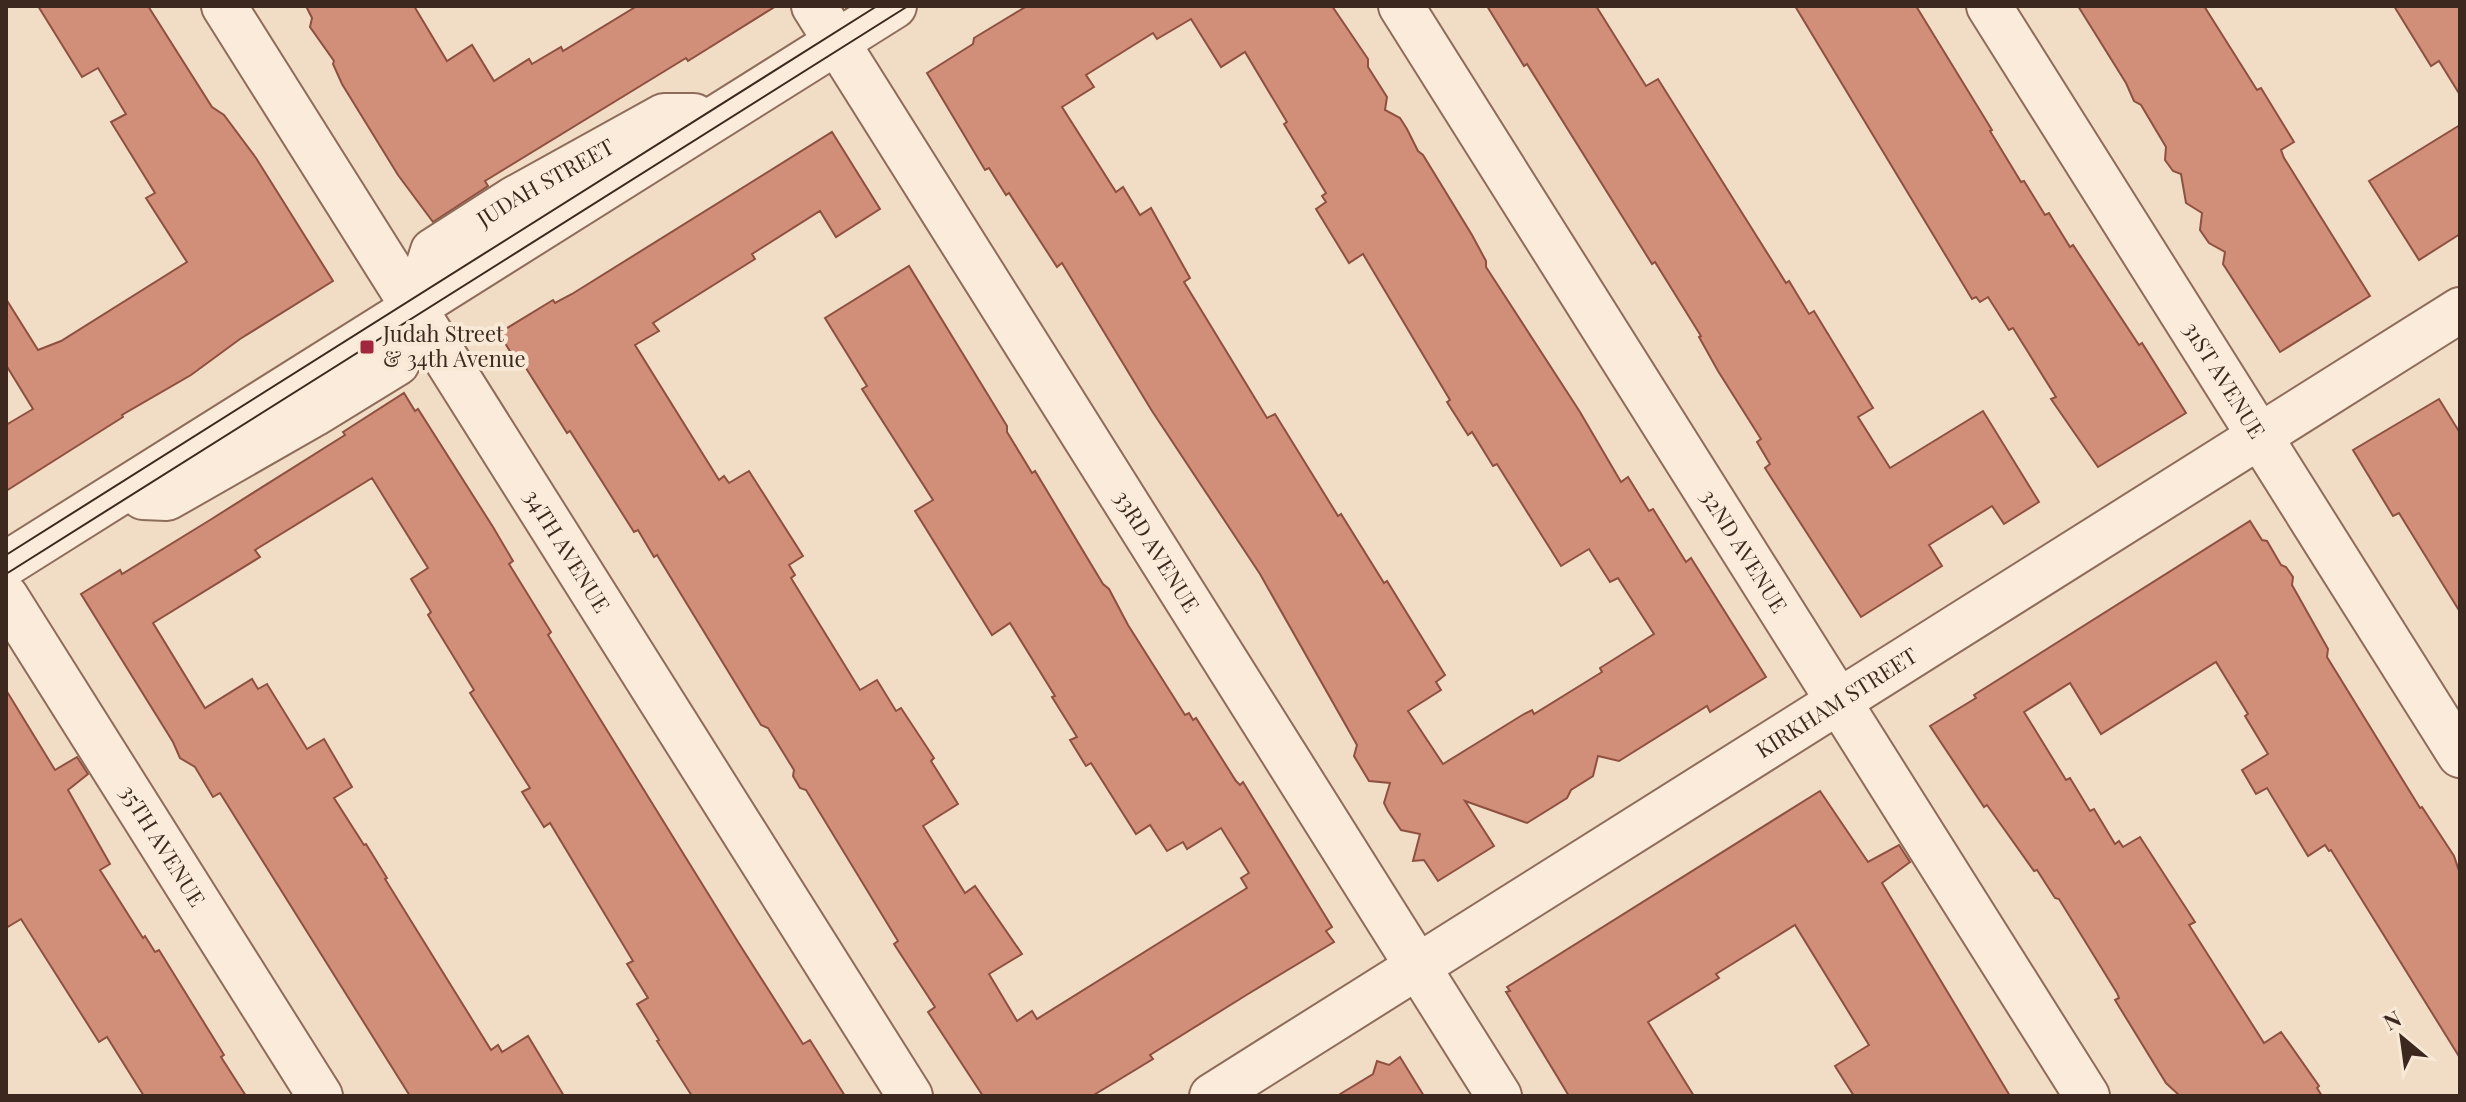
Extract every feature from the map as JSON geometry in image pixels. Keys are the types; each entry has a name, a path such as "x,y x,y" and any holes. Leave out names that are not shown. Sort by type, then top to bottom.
{"street":[{"name":"34TH AVENUE","path":"224,6 910,1096"},
{"name":"JUDAH STREET","path":"6,564 720,115 826,24 894,6"},
{"name":"32ND AVENUE","path":"1401,6 2087,1096"},
{"name":"31ST AVENUE","path":"1989,6 2460,755"},
{"name":"33RD AVENUE","path":"826,24 1499,1096"},
{"name":"KIRKHAM STREET","path":"1212,1096 2460,310"},
{"name":"35TH AVENUE","path":"6,597 320,1096"}],"building":[{"path":"38,6 148,6 212,107 224,115 256,158 333,281 6,491 6,425 33,409 6,365 6,299 38,350 61,341 187,262 146,198 155,193 111,122 126,114 98,68 82,77"},
{"path":"306,6 414,6 447,61 472,45 494,81 529,59 532,64 561,47 563,51 637,6 776,6 485,181 488,186 433,222 398,175 342,84 334,61 310,27 312,18"},
{"path":"1027,6 1332,6 1368,59 1368,67 1387,97 1385,110 1400,118 1407,129 1472,235 1486,261 1486,267 1580,412 1621,482 1628,477 1649,511 1653,509 1686,562 1691,558 1766,677 1710,712 1707,706 1619,761 1598,756 1593,776 1571,790 1567,798 1527,823 1465,801 1494,846 1438,881 1424,860 1413,861 1420,834 1401,830 1388,811 1384,803 1390,783 1369,781 1354,756 1357,745 1260,574 1152,411 1062,263 1057,267 1009,193 1006,195 989,168 985,170 927,73 973,44 974,38","holes":["1191,19 1221,67 1245,52 1326,193 1322,196 1326,202 1316,209 1349,263 1363,254 1450,400 1447,402 1468,435 1472,432 1493,466 1497,464 1561,566 1589,549 1610,582 1618,578 1654,634 1600,668 1602,672 1534,714 1532,710 1524,714 1443,764 1408,711 1441,690 1436,682 1445,675 1387,581 1384,583 1341,514 1338,516 1275,414 1267,418 1184,282 1190,278 1151,208 1140,215 1123,187 1116,192 1062,107 1094,87 1086,75 1153,33 1157,39"]},
{"path":"1487,6 1596,6 1646,86 1658,79 1786,283 1789,281 1809,314 1814,311 1873,408 1858,417 1890,468 1983,411 2039,502 2004,524 1992,506 1929,545 1942,566 1861,617 1765,468 1770,464 1757,442 1761,439 1718,371 1701,336"},
{"path":"1795,6 1916,6 2021,182 2024,181 2045,215 2049,213 2070,247 2073,245 2139,345 2142,343 2186,413 2098,467 2051,399 2056,397 2013,328 2009,330 1988,297 1980,302 1976,297 1972,299"},
{"path":"2078,6 2204,6 2294,142 2281,150 2284,158 2370,296 2280,352 2223,264 2225,252 2209,243 2200,230 2202,213 2186,203 2181,174 2173,171 2165,160 2166,147 2141,105 2134,101"},
{"path":"2394,6 2460,6 2460,95 2439,61 2431,66"},
{"path":"2460,125 2460,234 2419,260 2369,181"},
{"path":"832,132 880,209 836,237 820,211 752,254 755,259 653,323 659,331 635,345 719,480 724,476 729,483 749,471 803,556 789,565 795,575 791,578 860,690 877,680 896,711 901,708 934,758 931,761 958,804 923,826 965,893 975,886 1022,954 989,974 1017,1021 1032,1011 1037,1019 1247,888 1241,878 1249,873 1221,828 1187,849 1183,842 1167,851 1150,825 1136,834 1091,763 1086,766 1070,740 1077,737 1010,623 992,635 915,511 933,500 862,389 867,386 825,318 909,266 1007,426 1007,432 1032,473 1035,471 1185,715 1189,713 1193,720 1196,718 1236,781 1240,785 1243,782 1332,927 1326,931 1334,942 1150,1055 1153,1059 1092,1096 983,1096 928,1012 935,1007 894,944 898,941 806,790 800,788 793,776 794,770 768,728 761,725 657,555 654,557 638,530 634,532 570,431 567,433 524,365 520,368 499,333 553,300 555,303 572,294"},
{"path":"404,393 415,411 418,409 493,527 513,561 509,564 551,632 548,635 738,942 803,1044 810,1040 845,1096 692,1096 637,1004 648,998 627,964 633,961 550,823 544,827 522,792 530,788 470,693 474,690 428,615 431,612 411,579 428,568 372,478 255,550 260,557 153,623 205,708 252,679 258,689 267,684 307,749 324,739 352,787 334,798 366,844 491,1050 498,1045 502,1052 528,1036 564,1096 410,1096 220,793 213,797 195,767 180,758 81,594 120,570 122,574 210,520 345,435 343,432"},
{"path":"2439,399 2460,433 2460,612 2399,513 2393,516 2353,450"},
{"path":"2250,521 2293,577 2292,585 2328,649 2327,657 2420,808 2454,856 2460,874 2460,1058 2331,850 2325,845 2308,856 2267,788 2256,794 2242,770 2268,754 2216,662 2101,734 2070,683 2024,712 2066,780 2070,778 2090,811 2094,809 2115,844 2119,841 2123,847 2140,837 2195,922 2189,925 2264,1043 2281,1032 2319,1086 2317,1088 2322,1096 2180,1096 2166,1083 2115,1000 2119,998 2117,993 2059,899 2055,898 2037,870 2034,871 1987,805 1984,807 1930,726"},
{"path":"6,690 55,770 77,757 88,774 68,790 110,864 100,870 143,938 145,936 155,952 159,950 246,1096 144,1096 107,1037 99,1042 21,919 6,928"},
{"path":"1820,791 1868,862 1899,845 1910,862 1882,883 2010,1096 1854,1096 1835,1066 1869,1045 1795,925 1716,974 1719,978 1648,1022 1694,1096 1569,1096 1506,992 1510,991 1507,987"},
{"path":"1400,1057 1424,1096 1337,1096 1373,1074 1377,1061 1389,1065"}],"tram line":[{"path":"6,555 877,6"},
{"path":"6,574 908,6"}],"place":[{"name":"Judah Street & 34th Avenue","path":"367,347"}]}
